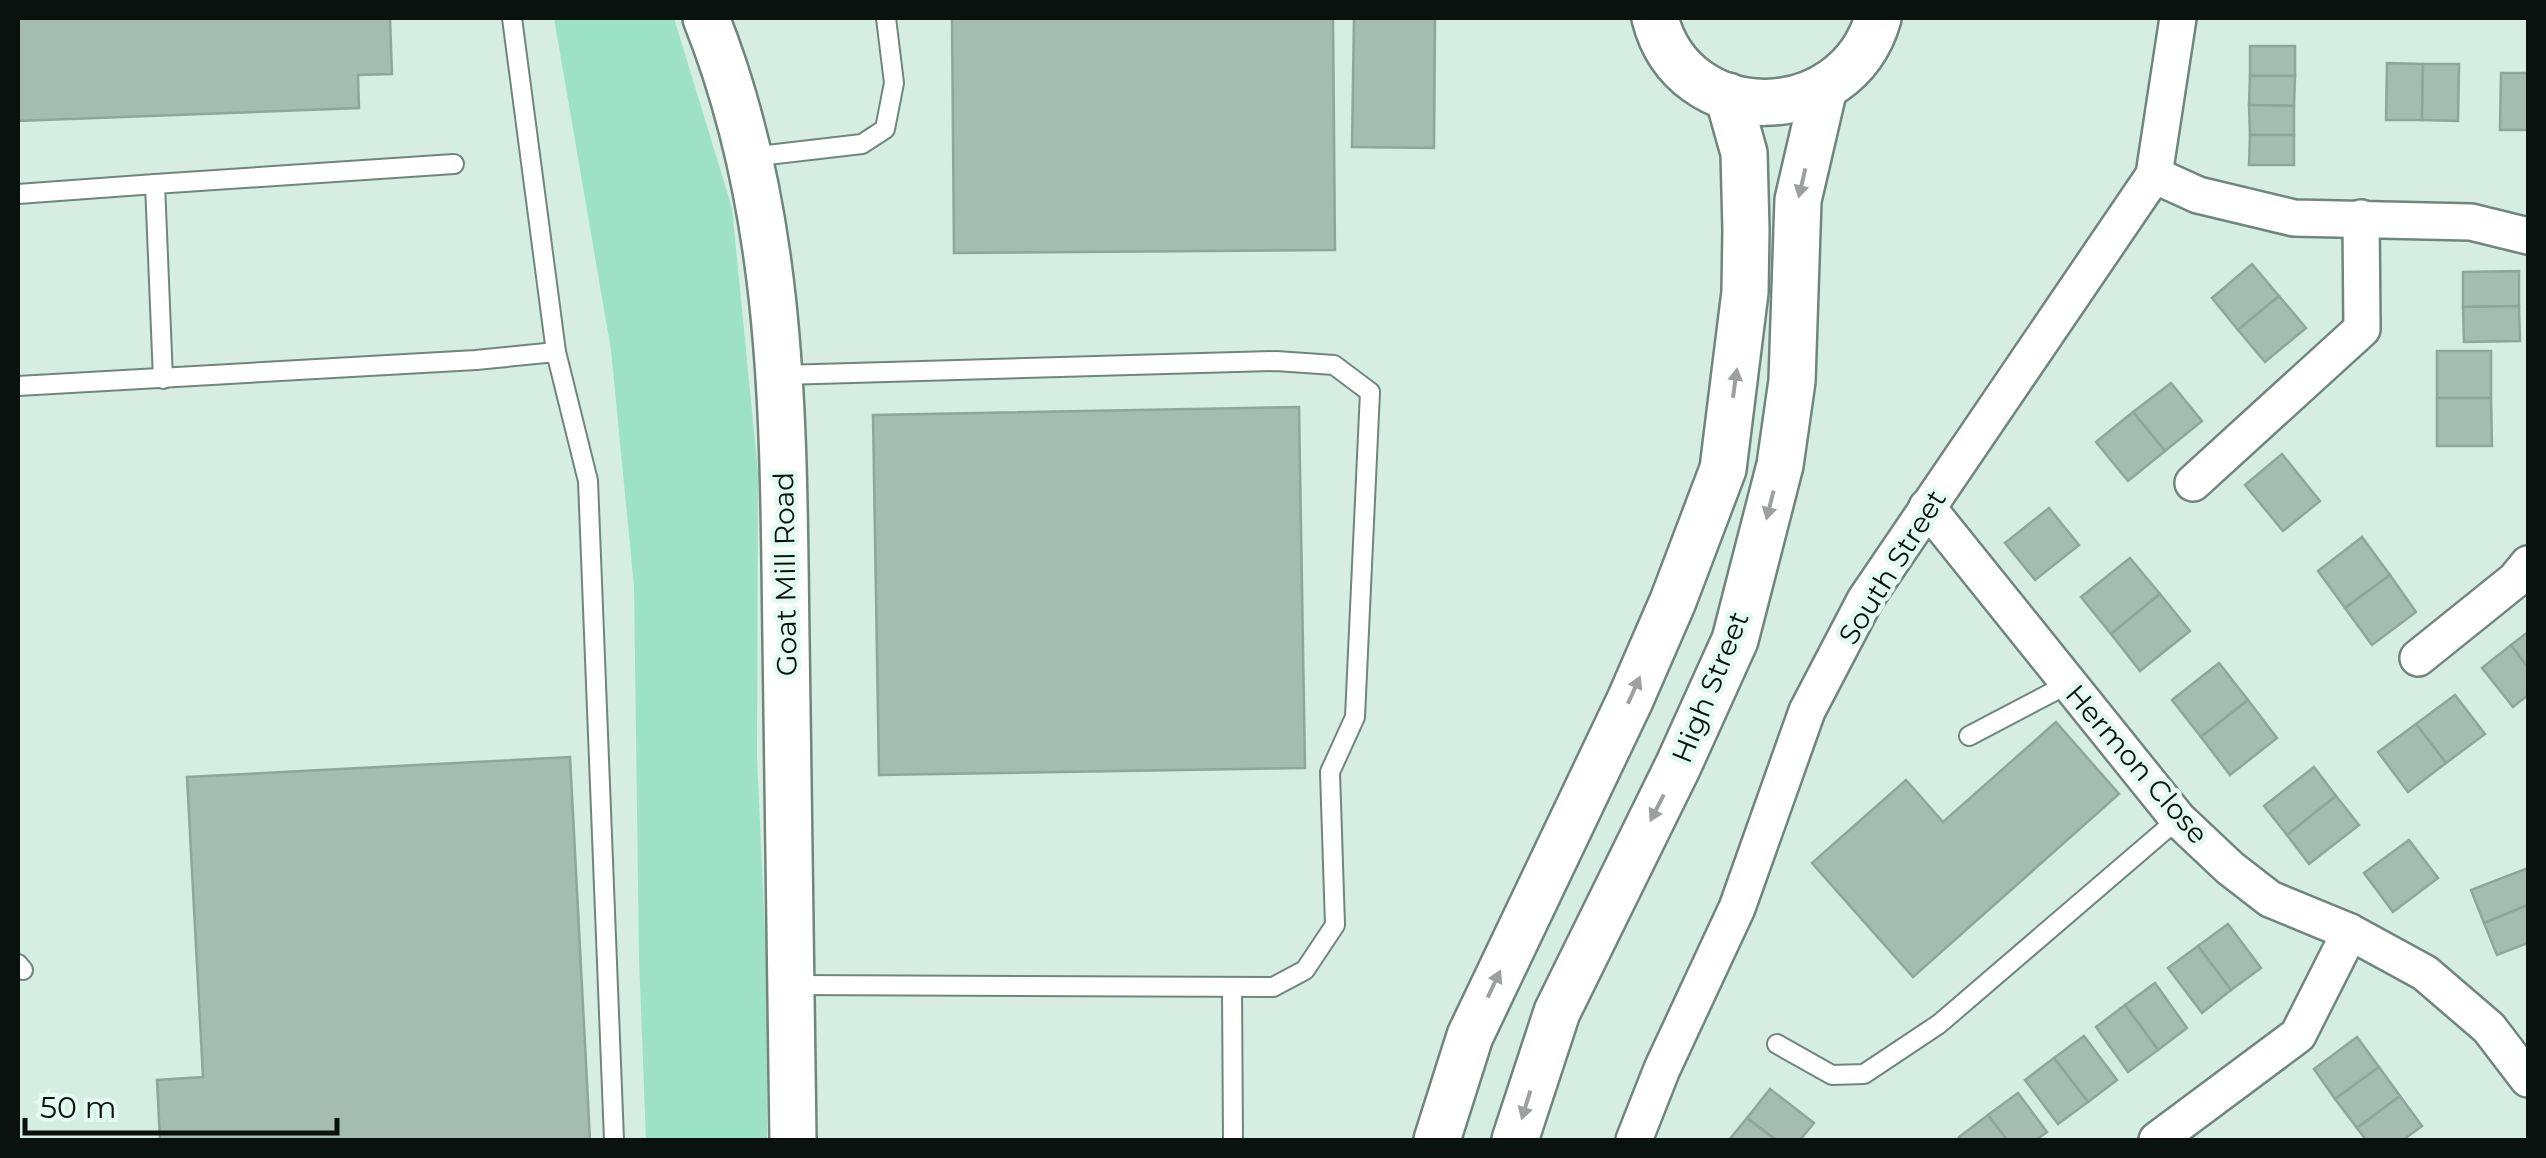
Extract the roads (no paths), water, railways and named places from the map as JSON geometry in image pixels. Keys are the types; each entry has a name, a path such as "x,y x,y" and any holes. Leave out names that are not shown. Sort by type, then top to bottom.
{"street":[{"name":"Goat Mill Road","path":"706,18 741,120 765,226 782,375 793,1140"},
{"path":"1656,18 1674,58 1695,79 1750,103 1781,103 1824,88 1858,59 1882,20"},
{"name":"South Street","path":"1634,1140 1662,1069 1737,908 1807,712 1865,600 2154,176 2178,18"},
{"name":"High Street","path":"1515,1140 1557,1012 1735,640 1780,465 1792,381 1798,200 1824,88"},
{"path":"1436,1140 1470,1036 1674,601 1723,469 1745,292 1746,230 1744,153 1728,96"},
{"path":"2154,176 2198,195 2294,218 2471,222 2528,236"},
{"path":"2193,483 2362,329 2361,218"},
{"name":"Hermon Close","path":"1927,507 2178,819 2270,900 2350,932 2425,973 2489,1028 2528,1078"},
{"path":"2418,658 2514,580 2528,564"},
{"path":"2157,1140 2298,1035 2350,932"}],"lane":[{"path":"512,18 556,352 588,481 614,1140"},
{"path":"750,158 862,144 886,129 894,82 886,18"},
{"path":"18,194 454,164"},
{"path":"155,184 163,379"},
{"path":"18,386 556,352"},
{"path":"782,375 1276,361 1334,365 1370,392 1355,717 1330,772 1336,925 1305,970 1274,987 791,984"},
{"path":"1969,736 2068,684"},
{"path":"1777,1044 1832,1075 1864,1074 1939,1024 2178,819"},
{"path":"1232,987 1234,1140"}]}
